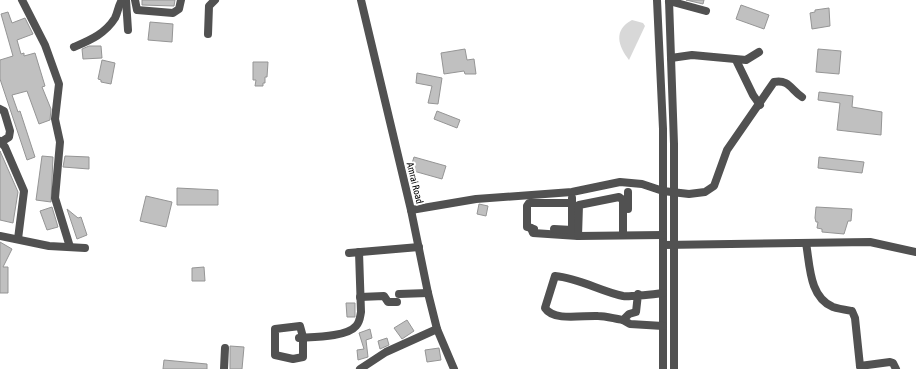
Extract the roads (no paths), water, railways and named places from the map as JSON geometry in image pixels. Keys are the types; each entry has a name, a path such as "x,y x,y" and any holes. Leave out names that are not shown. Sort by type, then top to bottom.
{"street":[{"path":"22,0 44,45 58,79 59,90 55,120 60,142 55,198 70,247"},
{"path":"74,47 98,36 106,30 116,15 122,0"},
{"path":"126,0 128,30"},
{"path":"135,0 137,10 173,13 179,9 181,0"},
{"path":"208,34 209,6 215,0"},
{"name":"Amrai Road","path":"361,0 411,210 437,329 454,369"},
{"path":"657,0 663,144 663,369"},
{"path":"674,369 674,144 669,1 706,11"},
{"path":"671,58 692,55 716,56 736,60 746,60 758,52"},
{"path":"736,60 753,95 760,105"},
{"path":"411,210 476,199 572,192 620,182 642,184 663,191 697,194 705,192 714,186 727,150 760,105 774,82 782,80 790,84 795,92 802,97"},
{"path":"0,109 4,112 10,131 9,137 1,142 8,154 24,192 18,239"},
{"path":"663,144 674,144"},
{"path":"572,192 574,234"},
{"path":"625,235 628,192"},
{"path":"574,234 580,205 619,197 623,200 625,235"},
{"path":"572,203 529,203 527,206 527,227 532,228 533,233 663,235"},
{"path":"0,236 49,246 85,248"},
{"path":"663,245 870,242 916,252"},
{"path":"806,243 814,288 820,299 833,307 852,311 856,318 860,368 890,362 893,363 896,369"},
{"path":"349,253 419,247"},
{"path":"301,337 350,331 360,321 359,252"},
{"path":"663,293 625,296 598,289 590,284 556,276 553,277 545,308 548,311 566,317 600,316 623,320 630,324 663,326"},
{"path":"360,297 384,296 387,298 388,302 398,298 428,293"},
{"path":"623,320 628,314 636,312 638,294"},
{"path":"300,326 301,337 303,357 293,359 276,356 274,353 274,329 300,326"},
{"path":"360,369 386,352 437,329"},
{"path":"224,369 225,348"}]}
